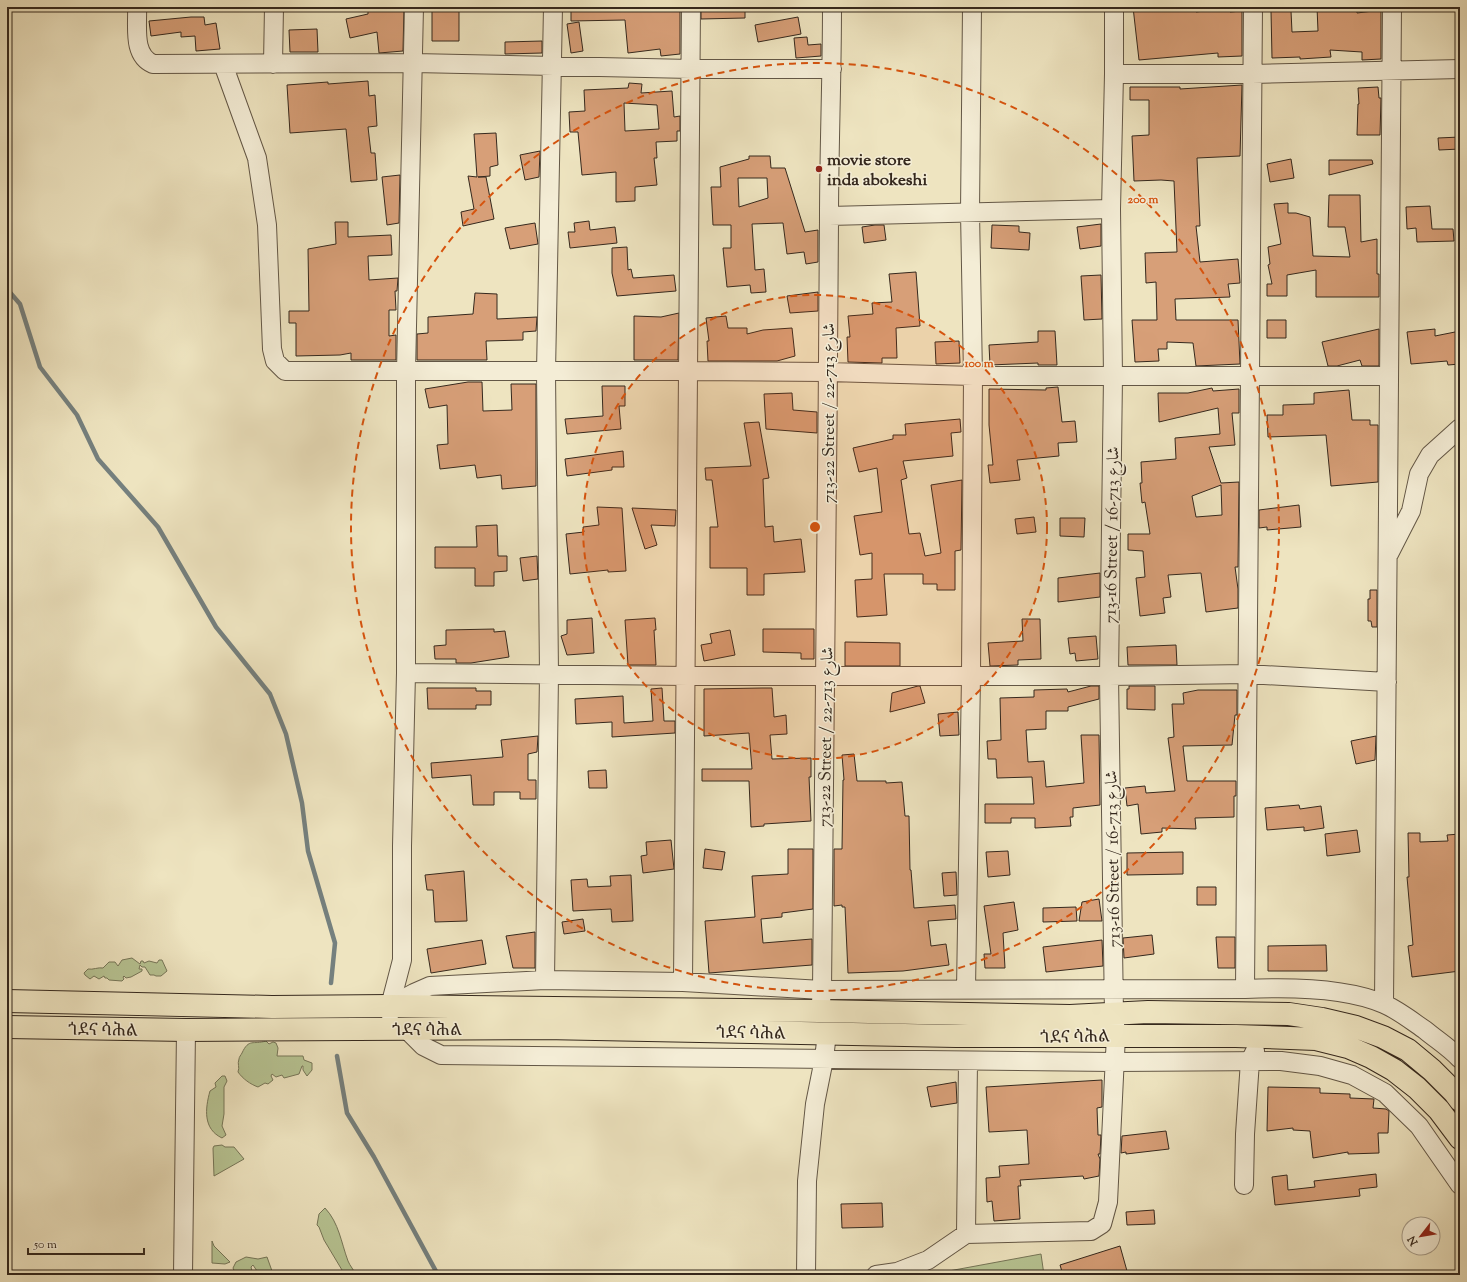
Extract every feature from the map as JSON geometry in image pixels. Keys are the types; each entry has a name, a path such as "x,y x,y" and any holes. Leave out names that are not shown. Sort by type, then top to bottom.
{"highway":[{"name":"ጎደና ሳሕል","path":"7,1001 272,1008 390,1006 819,1011 1070,1016 1148,1012 1289,1014 1322,1019 1356,1027 1383,1037 1408,1050 1432,1070 1460,1100"},
{"name":"ጎደና ሳሕል","path":"7,1027 186,1030 544,1028 956,1036 1263,1036 1316,1039 1348,1047 1371,1057 1394,1070 1417,1088 1439,1110 1460,1138"}],"street":[{"path":"137,7 138,49 143,58 153,64 414,63 691,69 832,70"},
{"path":"273,64 274,7"},
{"path":"414,7 414,63 406,372 406,673 402,846 402,960 390,1006 399,1029 423,1046 441,1055 968,1061 1281,1061 1320,1066 1352,1075 1385,1093 1419,1126 1460,1185"},
{"path":"545,980 549,674 546,372 553,7"},
{"path":"682,982 687,676 691,7"},
{"name":"713-22 Street / شارع 713-22","path":"819,1011 822,990 832,7"},
{"path":"966,989 971,676 973,376 970,212 972,7"},
{"name":"713-16 Street / شارع 713-16","path":"966,1234 1091,1231 1102,1224 1108,1202 1116,1036 1114,1014 1109,676 1113,377 1111,209 1114,7"},
{"path":"1245,989 1253,7"},
{"path":"1384,1004 1392,7"},
{"path":"223,64 257,158 267,226 272,349 275,361 285,371 828,372 973,376 1113,377 1389,376"},
{"path":"1114,74 1252,74 1460,69"},
{"path":"829,216 1111,209"},
{"path":"1388,557 1412,511 1419,474 1430,455 1460,428"},
{"path":"406,673 687,676 1109,676 1248,674 1387,682"},
{"path":"390,1006 414,992 430,986 545,980 682,982 822,990 1114,988 1245,989 1288,987 1360,996 1384,1004 1410,1020 1453,1051 1460,1059"},
{"path":"183,1275 186,1030"},
{"path":"806,1275 807,1181 815,1104 824,1059 827,1033"},
{"path":"1244,1185 1245,1134 1250,1061 1263,1036"},
{"path":"876,1275 897,1272 928,1260 966,1234 968,1061"}],"green space":[{"path":"132,958 140,964 141,961 144,963 149,961 157,963 159,960 162,960 167,971 161,976 150,975 145,967 140,965 139,969 142,969 142,971 131,977 126,978 124,976 122,981 109,980 104,976 99,979 94,976 90,979 84,973 88,969 103,968 109,962 115,962 118,966 122,960"},
{"path":"266,1041 269,1044 273,1042 276,1043 278,1048 277,1056 303,1056 304,1060 312,1063 312,1070 307,1076 302,1066 299,1074 284,1078 282,1075 276,1077 272,1074 271,1076 273,1080 268,1084 265,1083 258,1087 249,1083 238,1072 239,1058 247,1045"},
{"path":"222,1076 225,1076 227,1081 224,1087 224,1114 222,1126 226,1135 222,1138 211,1129 207,1118 207,1105 210,1091 216,1087 215,1083"},
{"path":"222,1145 225,1147 234,1147 244,1159 214,1176 213,1148 214,1146"},
{"path":"325,1208 337,1226 348,1261 356,1275 345,1275 324,1240 317,1225 319,1214"},
{"path":"212,1241 214,1246 230,1262 225,1264 212,1263"},
{"path":"1041,1254 1044,1275 927,1275"},
{"path":"246,1257 258,1259 267,1257 272,1271 267,1271 265,1274 257,1271 253,1265 251,1267 252,1271 247,1275 236,1275 233,1268 236,1262"}],"building":[{"path":"368,7 404,7 403,51 379,53 377,32 350,38 346,19 368,14"},
{"path":"432,7 459,7 459,41 432,41"},
{"path":"680,7 680,54 661,56 660,49 628,53 625,20 571,21 571,8"},
{"path":"701,7 745,7 745,18 701,19"},
{"path":"1133,7 1196,7 1196,12 1229,8 1230,12 1242,11 1242,56 1218,57 1218,53 1139,60"},
{"path":"1317,7 1346,7 1346,11 1357,10 1357,13 1381,10 1381,59 1362,60 1362,52 1330,50 1331,57 1300,59 1300,57 1272,58 1271,11 1291,11 1292,32 1318,31"},
{"path":"204,17 205,25 216,23 220,49 196,51 195,36 181,37 181,32 151,36 149,21"},
{"path":"798,17 801,34 758,42 755,25"},
{"path":"579,22 583,51 571,53 567,24"},
{"path":"317,29 318,52 290,52 289,30"},
{"path":"807,37 808,45 821,44 821,56 796,58 794,38"},
{"path":"542,41 542,53 505,54 505,42"},
{"path":"368,81 369,96 375,95 377,126 368,127 371,153 375,153 377,180 351,182 346,129 290,133 287,85"},
{"path":"629,83 642,84 641,93 672,91 674,117 680,116 680,131 677,131 677,141 656,142 657,158 654,158 657,185 635,187 635,201 616,202 616,172 582,175 578,132 570,132 569,112 585,111 584,90 628,88","holes":["624,103 657,105 659,129 625,131"]},
{"path":"1242,85 1240,156 1197,158 1200,226 1196,226 1200,262 1238,259 1240,283 1228,284 1230,297 1175,299 1176,320 1238,320 1240,364 1196,366 1193,343 1167,342 1167,349 1158,349 1159,361 1135,362 1132,320 1157,320 1156,282 1146,283 1145,253 1177,252 1174,181 1134,181 1132,136 1149,135 1149,100 1130,100 1130,87 1180,87 1180,89"},
{"path":"1378,87 1379,98 1381,98 1380,135 1357,135 1359,104 1358,88"},
{"path":"496,133 498,165 490,167 490,176 478,177 486,177 494,219 463,226 461,212 474,209 468,176 477,177 474,134"},
{"path":"1460,137 1460,149 1439,150 1438,138"},
{"path":"540,151 539,177 525,180 520,155"},
{"path":"749,156 770,156 771,168 785,168 805,232 818,230 818,262 806,264 804,252 787,254 783,223 752,224 755,270 764,269 766,292 751,293 750,285 727,287 723,248 731,248 731,225 713,225 711,187 721,187 720,167 749,159","holes":["738,178 767,178 768,198 739,207"]},
{"path":"1291,159 1294,178 1270,182 1267,164"},
{"path":"1329,160 1372,160 1373,164 1329,175"},
{"path":"400,175 399,223 387,225 382,177"},
{"path":"1329,195 1360,195 1361,242 1377,239 1377,274 1379,274 1379,297 1316,297 1316,270 1287,275 1287,296 1267,296 1267,284 1272,284 1268,265 1270,264 1268,247 1281,244 1274,204 1288,203 1288,213 1296,213 1310,217 1313,256 1350,257 1345,227 1328,227"},
{"path":"1430,206 1432,229 1453,229 1454,241 1417,242 1416,228 1407,229 1406,207"},
{"path":"589,221 590,230 615,227 617,243 570,248 568,232 575,232 574,223"},
{"path":"335,222 348,222 348,237 391,235 392,255 368,256 369,280 398,278 397,291 395,291 396,310 389,310 389,336 396,335 396,360 351,360 351,353 340,355 296,356 296,323 289,323 289,311 309,311 308,249 336,244"},
{"path":"535,223 538,244 510,249 505,228"},
{"path":"1101,224 1101,246 1080,249 1077,227"},
{"path":"884,225 886,240 864,243 862,227"},
{"path":"992,225 1019,226 1019,232 1030,233 1029,250 991,248"},
{"path":"627,247 628,270 631,269 633,278 674,275 676,291 617,296 612,273 612,248"},
{"path":"916,272 920,326 896,328 897,358 882,358 882,363 848,362 847,337 850,337 848,316 873,314 872,303 892,302 889,274"},
{"path":"1101,275 1102,319 1084,320 1081,276"},
{"path":"818,292 818,311 790,313 787,296"},
{"path":"475,293 497,294 497,319 537,317 536,331 523,332 523,340 486,341 487,360 417,360 417,334 428,333 428,317 473,314"},
{"path":"679,313 678,360 634,360 634,316 661,317"},
{"path":"726,316 728,328 747,328 747,334 763,330 792,328 795,356 777,361 708,361 707,341 709,341 706,318"},
{"path":"1267,320 1286,320 1286,338 1267,338"},
{"path":"1379,329 1379,366 1362,366 1360,360 1337,366 1328,366 1322,342"},
{"path":"1435,329 1435,336 1460,331 1460,364 1448,365 1447,361 1411,364 1407,332"},
{"path":"1038,331 1055,331 1057,365 1038,365 1038,363 990,365 989,345 1038,342"},
{"path":"959,341 960,363 936,364 935,342"},
{"path":"468,382 482,382 483,411 512,410 511,384 536,384 536,486 502,489 501,475 477,478 475,465 440,469 437,445 448,444 447,405 429,408 425,389"},
{"path":"602,386 625,386 625,406 619,406 621,429 567,434 565,419 603,416"},
{"path":"1058,387 1062,422 1075,421 1077,442 1058,443 1059,456 1017,460 1020,480 990,483 988,465 993,465 989,425 989,389 1046,390 1046,388"},
{"path":"1212,388 1213,391 1239,389 1239,413 1232,413 1235,445 1209,447 1221,483 1239,482 1238,567 1235,567 1238,589 1238,608 1206,612 1201,573 1168,575 1171,597 1163,598 1165,613 1140,616 1136,578 1145,577 1143,551 1128,550 1128,534 1150,534 1145,502 1142,503 1140,483 1142,483 1141,462 1176,459 1175,438 1220,434 1218,408 1159,422 1158,393 1188,393","holes":["1221,485 1222,515 1196,517 1192,496"]},
{"path":"1349,390 1352,420 1370,420 1370,425 1378,425 1378,482 1331,486 1326,435 1268,437 1267,415 1283,415 1283,405 1314,404 1314,393"},
{"path":"792,393 793,410 817,412 817,433 766,429 764,394"},
{"path":"960,419 961,432 951,433 953,456 903,461 907,478 901,480 909,534 920,533 925,556 941,553 931,485 962,480 961,550 955,551 955,590 937,590 937,584 923,584 923,574 884,574 887,615 857,617 855,580 872,579 872,553 860,555 854,516 882,512 877,468 859,472 853,448 893,439 893,435 906,435 905,424"},
{"path":"759,422 769,478 763,479 765,527 773,526 774,542 801,539 805,572 764,574 764,595 747,595 747,568 710,568 710,527 718,527 712,480 706,480 705,468 751,466 744,423"},
{"path":"623,451 624,467 612,467 612,470 567,476 565,459"},
{"path":"1299,505 1301,527 1267,530 1267,527 1259,528 1259,510"},
{"path":"597,507 622,508 626,571 608,572 608,570 570,574 566,534 584,532 583,527 599,525"},
{"path":"632,508 676,510 675,526 651,525 657,545 645,549"},
{"path":"1034,517 1036,532 1017,534 1015,519"},
{"path":"1060,518 1085,518 1084,537 1060,536"},
{"path":"497,525 498,556 507,556 507,571 494,572 494,586 475,586 475,568 435,568 435,547 477,547 476,526"},
{"path":"537,556 538,579 523,581 520,558"},
{"path":"1100,573 1100,597 1058,602 1058,578"},
{"path":"1370,590 1377,590 1377,627 1372,627 1371,621 1368,621 1368,599 1370,599"},
{"path":"592,618 594,653 567,655 561,636 567,634 567,620"},
{"path":"655,618 656,630 654,630 656,665 628,665 625,620"},
{"path":"1022,619 1040,619 1041,659 1018,660 1018,665 990,666 988,643 1023,641"},
{"path":"494,629 494,632 505,631 509,657 471,663 456,663 456,659 435,659 434,646 446,645 446,630"},
{"path":"763,629 814,629 814,659 801,659 801,653 763,652"},
{"path":"730,630 735,655 704,661 701,645 712,643 710,634"},
{"path":"1096,636 1098,659 1076,661 1075,653 1070,654 1068,638"},
{"path":"845,642 900,643 900,666 845,666"},
{"path":"1176,645 1177,665 1128,665 1127,647"},
{"path":"920,686 925,703 890,712 892,693"},
{"path":"1091,686 1099,686 1099,699 1068,707 1068,711 1046,711 1046,729 1026,730 1028,762 1044,761 1046,787 1084,783 1081,735 1099,735 1100,805 1073,808 1073,817 1070,817 1071,826 1035,828 1035,818 1011,818 1011,823 985,823 985,804 1034,804 1032,777 997,778 996,759 988,759 987,741 1001,740 1000,698 1034,697 1034,690 1067,689 1068,692"},
{"path":"1129,686 1155,686 1155,710 1127,709 1127,689 1129,689"},
{"path":"427,688 476,688 476,691 491,691 491,705 476,705 476,709 428,709"},
{"path":"662,688 664,721 675,721 675,733 612,737 612,722 576,724 575,699 623,696 624,723 653,721 651,689"},
{"path":"772,688 774,717 786,715 787,734 770,735 772,759 811,758 811,777 809,777 811,821 764,824 764,826 751,827 749,781 702,781 702,769 752,769 749,733 704,736 704,689"},
{"path":"1198,690 1237,690 1237,715 1235,715 1232,745 1183,746 1187,781 1236,781 1234,817 1195,818 1196,829 1162,828 1162,832 1141,834 1138,804 1127,806 1125,788 1145,786 1146,793 1175,791 1168,738 1174,737 1172,704 1184,704 1183,693"},
{"path":"958,712 959,735 940,736 938,714"},
{"path":"538,736 537,752 528,754 528,780 536,780 536,799 520,799 520,792 494,792 494,805 473,805 471,775 432,778 431,763 503,757 501,740"},
{"path":"1376,736 1375,760 1356,764 1351,741"},
{"path":"854,754 857,781 886,781 886,783 902,782 905,816 909,816 910,870 914,908 955,905 956,919 928,921 931,946 946,944 949,965 903,971 848,973 845,907 842,907 842,905 834,906 834,849 842,849 844,780 842,755"},
{"path":"606,770 607,788 589,788 588,771"},
{"path":"1299,805 1300,809 1321,806 1324,828 1304,831 1304,827 1267,830 1265,808"},
{"path":"1357,830 1360,852 1327,856 1325,834"},
{"path":"1408,833 1420,833 1420,842 1448,841 1447,835 1460,834 1460,971 1412,977 1408,946 1413,945 1407,877 1409,877"},
{"path":"671,840 674,869 643,873 641,856 647,855 646,842"},
{"path":"705,849 725,852 722,870 703,868"},
{"path":"788,849 813,849 813,909 782,913 782,917 761,919 763,943 812,939 812,965 709,973 705,921 755,917 752,876 788,874"},
{"path":"1008,851 1010,875 988,877 986,852"},
{"path":"1183,852 1183,874 1127,875 1127,853"},
{"path":"464,871 467,921 435,922 433,890 427,890 425,875"},
{"path":"956,872 957,895 944,896 942,873"},
{"path":"631,875 633,921 612,922 611,909 573,911 571,880 587,879 588,887 611,886 610,876"},
{"path":"1197,887 1216,887 1216,905 1197,905"},
{"path":"1099,899 1102,921 1079,921 1082,902"},
{"path":"1014,902 1018,930 1003,933 1005,968 985,968 984,954 991,954 984,906"},
{"path":"1076,907 1077,921 1043,922 1043,908"},
{"path":"583,919 585,931 564,934 562,922"},
{"path":"535,932 535,968 513,968 506,936"},
{"path":"1152,935 1154,954 1124,958 1123,938"},
{"path":"1216,937 1235,937 1235,968 1218,968"},
{"path":"482,940 486,964 431,973 427,949"},
{"path":"1102,940 1103,966 1046,972 1043,947"},
{"path":"1326,945 1327,971 1268,971 1268,946"},
{"path":"1102,1080 1102,1107 1097,1108 1098,1135 1101,1135 1100,1154 1098,1154 1100,1159 1099,1176 1084,1179 1083,1176 1020,1180 1021,1186 1018,1186 1020,1219 994,1221 992,1201 987,1202 986,1178 1000,1177 999,1166 1029,1164 1027,1130 989,1132 986,1087"},
{"path":"956,1082 957,1103 931,1107 927,1087"},
{"path":"1268,1087 1320,1088 1320,1093 1350,1094 1350,1098 1374,1099 1373,1108 1386,1109 1389,1111 1388,1133 1378,1133 1379,1153 1348,1154 1348,1152 1313,1158 1310,1131 1293,1130 1293,1128 1267,1131"},
{"path":"1166,1131 1169,1149 1126,1154 1126,1152 1121,1153 1122,1136"},
{"path":"1376,1174 1377,1187 1359,1189 1360,1196 1275,1205 1272,1177 1287,1175 1288,1190 1315,1187 1314,1181"},
{"path":"882,1203 883,1227 842,1228 841,1204"},
{"path":"1154,1210 1155,1224 1127,1225 1126,1212"},
{"path":"1120,1246 1127,1271 1114,1275 1111,1275 1110,1272 1099,1275 1063,1275 1060,1265"}],"waterway":[{"path":"7,289 20,304 40,367 77,415 98,459 158,527 216,627 270,694 286,734 302,803 308,851 335,943 331,983"},
{"path":"337,1056 347,1113 374,1157 438,1275"}],"place":[{"name":"movie store inda abokeshi","path":"819,169"}]}
